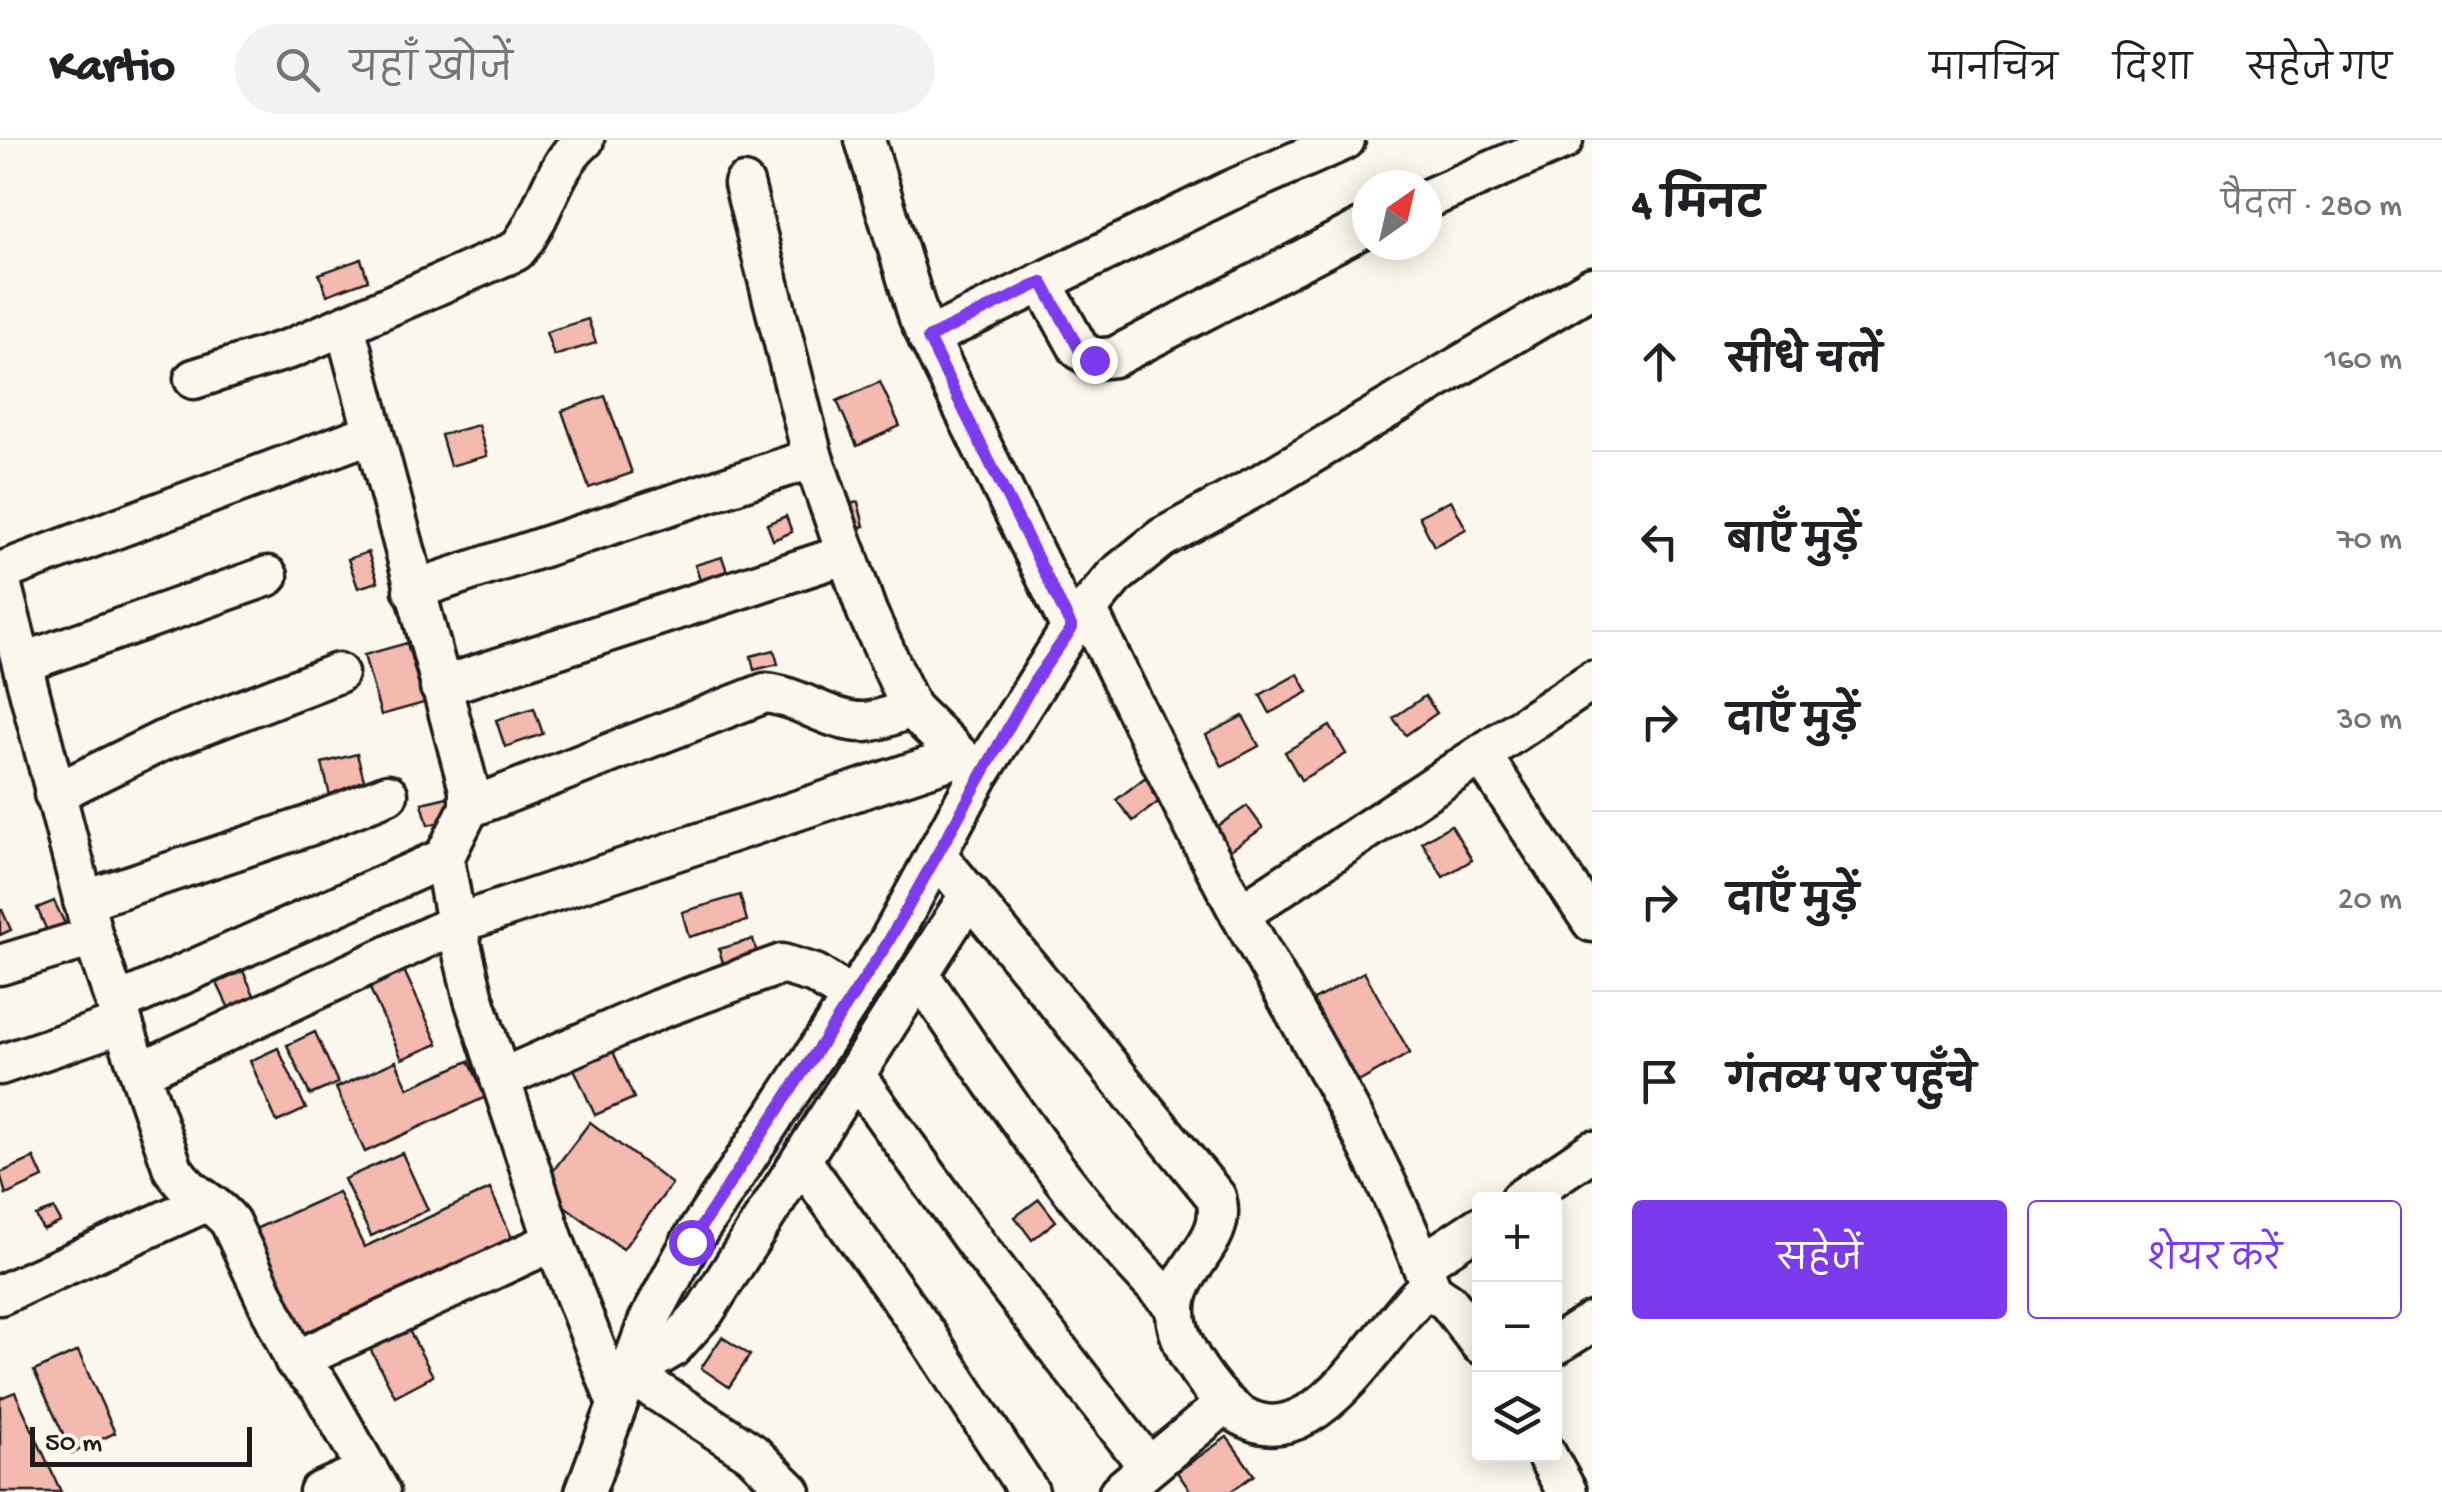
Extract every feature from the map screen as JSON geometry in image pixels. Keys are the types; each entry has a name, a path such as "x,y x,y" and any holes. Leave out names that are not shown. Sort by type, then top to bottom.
{"street":[{"path":"194,379 345,326 516,251 530,236 570,152 584,140"},
{"path":"865,140 928,338 1336,1086 1410,1230 1427,1278 1472,1334"},
{"path":"928,338 1345,140"},
{"path":"1442,188 1498,153 1563,140"},
{"path":"744,184 813,458 847,554 911,708 969,766"},
{"path":"1042,282 1079,349 1094,360 1114,357 1352,234"},
{"path":"585,1492 648,1322 691,1242 852,998 936,854 969,766 1115,576 1162,538 1266,481 1592,287"},
{"path":"345,326 469,789 469,808 444,858 456,924 500,1079 554,1241 623,1388 752,1454 791,1492"},
{"path":"319,1492 374,1481 319,1385 295,1362 230,1222 218,1207 189,1193 173,1169 88,919 0,576 372,434"},
{"path":"413,590 813,458"},
{"path":"440,687 847,554"},
{"path":"22,663 268,576"},
{"path":"54,794 162,740 338,673"},
{"path":"1240,914 1592,681"},
{"path":"469,808 765,693 784,695 846,720 868,722 911,708"},
{"path":"1482,756 1592,922"},
{"path":"140,1072 456,924 969,766"},
{"path":"0,965 88,919 388,794"},
{"path":"936,854 1216,1198 1221,1215 1215,1233 1181,1287 1175,1306"},
{"path":"0,1065 119,1014 444,858"},
{"path":"623,1388 672,1348 705,1310 970,894"},
{"path":"500,1079 659,1008 782,964 816,974 852,998"},
{"path":"919,974 1046,1159 1121,1253 1175,1306 1195,1368 1225,1404 1249,1419 1272,1423 1296,1421 1320,1410 1419,1295 1427,1278 1472,1234"},
{"path":"855,1075 980,1249 1148,1466"},
{"path":"1531,1192 1592,1152"},
{"path":"801,1160 926,1334 1029,1492"},
{"path":"0,1295 204,1203"},
{"path":"295,1362 554,1241"},
{"path":"1562,1341 1592,1322"},
{"path":"1119,1492 1225,1404"},
{"path":"1550,1462 1567,1492"}],"building":[{"path":"361,259 368,280 327,295 319,274"},
{"path":"588,319 596,343 554,356 546,332"},
{"path":"880,382 900,426 857,446 837,401"},
{"path":"605,396 632,473 589,488 562,411"},
{"path":"478,425 487,456 450,466 441,435"},
{"path":"1451,500 1466,529 1434,546 1419,516"},
{"path":"858,502 864,526 844,531 837,507"},
{"path":"786,516 792,532 773,540 767,524"},
{"path":"368,552 378,582 358,588 348,559"},
{"path":"722,557 732,586 705,595 695,565"},
{"path":"407,643 424,703 381,715 364,655"},
{"path":"774,650 778,664 754,670 751,656"},
{"path":"1298,674 1308,692 1270,713 1260,695"},
{"path":"1425,696 1437,713 1406,735 1393,718"},
{"path":"534,708 543,734 505,747 496,720"},
{"path":"1243,716 1259,746 1222,766 1206,735"},
{"path":"1330,726 1346,754 1301,780 1285,752"},
{"path":"357,754 368,795 332,804 322,763"},
{"path":"1152,772 1169,794 1133,821 1116,800"},
{"path":"451,796 457,818 428,825 422,803"},
{"path":"1247,806 1263,828 1220,857 1205,835"},
{"path":"1451,825 1472,860 1443,877 1422,842"},
{"path":"740,895 747,921 689,937 682,912"},
{"path":"54,901 69,932 51,940 37,908"},
{"path":"0,911 11,930 0,935"},
{"path":"753,939 761,968 727,977 719,949"},
{"path":"401,964 438,1044 402,1059 366,980"},
{"path":"243,971 260,1008 234,1019 217,983"},
{"path":"1364,972 1410,1053 1353,1085 1307,1004"},
{"path":"315,1032 338,1083 310,1095 287,1045"},
{"path":"610,1045 634,1098 595,1115 571,1062"},
{"path":"278,1048 306,1109 277,1122 250,1061"},
{"path":"396,1061 408,1088 469,1061 486,1097 365,1152 336,1088"},
{"path":"590,1122 672,1184 623,1249 540,1188"},
{"path":"402,1153 428,1210 371,1236 344,1179"},
{"path":"34,1158 43,1178 6,1195 0,1173"},
{"path":"490,1189 518,1251 298,1350 244,1234 338,1192 364,1247"},
{"path":"1039,1199 1056,1221 1032,1240 1015,1217"},
{"path":"54,1209 61,1222 43,1230 36,1216"},
{"path":"402,1317 433,1376 395,1396 364,1337"},
{"path":"722,1337 750,1355 729,1387 701,1368"},
{"path":"78,1351 115,1433 72,1453 34,1371"},
{"path":"15,1392 61,1492 0,1492 0,1398"},
{"path":"1227,1437 1254,1475 1230,1492 1191,1492 1177,1472"}],"route":[{"path":"691,1242 887,944 979,775 1034,682 1072,628 928,338 1042,282 1079,349 1094,360"}]}
